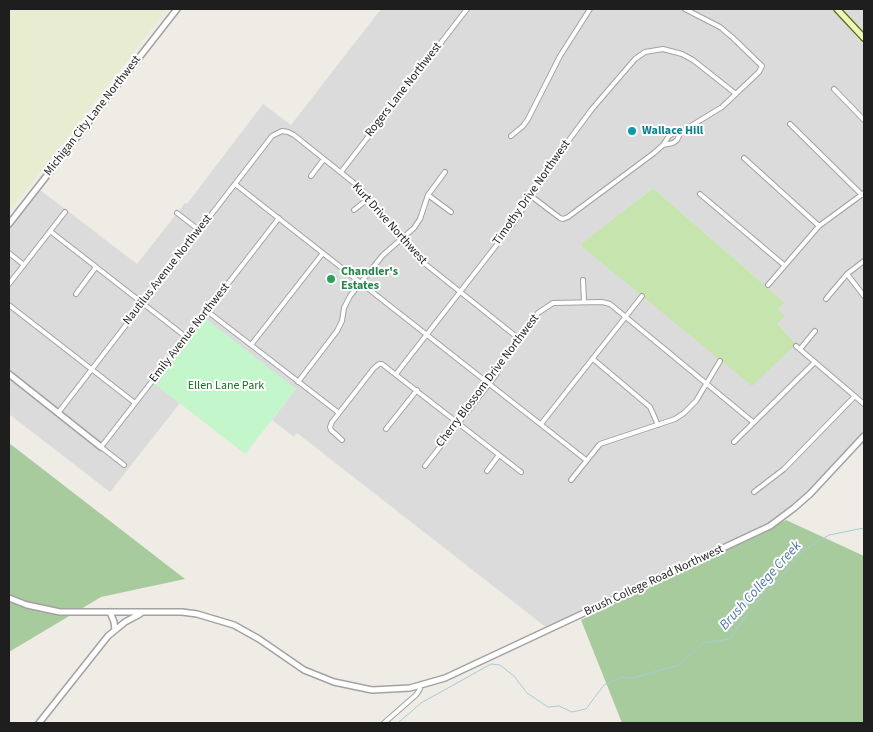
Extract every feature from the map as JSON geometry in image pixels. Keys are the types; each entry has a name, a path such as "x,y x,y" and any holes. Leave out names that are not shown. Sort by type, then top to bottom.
{"main road":[{"path":"837,9 864,38"}],"street":[{"name":"Michigan City Lane Northwest","path":"9,224 177,9"},
{"name":"Rogers Lane Northwest","path":"341,172 467,9"},
{"path":"511,136 528,119 560,56 590,9"},
{"path":"663,146 669,136 675,132 681,132 712,114 759,72 762,66 720,27 684,9"},
{"name":"Timothy Drive Northwest","path":"396,374 513,224 542,176 592,109 635,59 646,52 664,49 682,54 693,60 736,94"},
{"path":"834,89 864,120"},
{"path":"768,285 819,226 863,194 790,124"},
{"name":"Kurt Drive Northwest","path":"282,131 294,136 341,172 369,198 419,259 518,338"},
{"name":"Nautilus Avenue Northwest","path":"58,413 272,136 282,131"},
{"path":"531,196 560,218 564,218 663,146 673,143 681,132"},
{"path":"744,158 819,226"},
{"path":"311,176 324,159"},
{"path":"298,382 337,331 342,321 346,302 383,254 414,228 420,219 428,195 445,172"},
{"path":"235,184 586,460"},
{"path":"700,194 784,265"},
{"path":"428,195 451,212"},
{"path":"354,210 369,198"},
{"path":"9,284 65,212"},
{"path":"177,213 199,230"},
{"name":"Emily Avenue Northwest","path":"101,447 278,218"},
{"path":"50,231 186,337"},
{"path":"9,253 24,265"},
{"path":"251,345 323,253"},
{"path":"826,299 847,274 864,261"},
{"path":"76,294 96,267"},
{"path":"847,274 864,296"},
{"path":"583,280 584,302"},
{"path":"542,424 642,296"},
{"name":"Cherry Blossom Drive Northwest","path":"425,466 496,375 506,355 518,338 538,313 553,303 602,302 610,304 753,422"},
{"path":"9,305 135,403"},
{"path":"207,311 339,413"},
{"path":"815,331 798,348 864,404"},
{"path":"593,359 650,407 658,424"},
{"path":"570,480 600,444 675,419 690,408 720,362"},
{"path":"734,442 815,362"},
{"path":"342,440 330,428 339,413 379,364 384,365 396,374 521,472"},
{"path":"9,374 124,465"},
{"path":"386,429 417,390"},
{"path":"754,492 784,469 855,396"},
{"name":"Brush College Road Northwest","path":"9,598 27,605 60,612 197,614 228,622 258,639 304,670 334,682 372,690 393,690 419,686 452,675 770,526 810,494 864,436"},
{"path":"487,471 499,455"},
{"path":"110,612 115,630"},
{"path":"39,723 98,648 115,630 143,612"},
{"path":"384,723 416,695 420,689 419,686"}],"shaded area":[{"path":"381,9 864,9 864,32 860,28 853,33 864,45 864,431 802,497 762,528 547,628 297,433 294,437 272,420 296,389 155,384 180,403 110,492 9,414 9,230 40,190 137,264 185,203 187,204 263,104 291,125","holes":["653,188 785,303 778,309 777,323 796,344 580,246"]}],"green space":[{"path":"9,9 167,9 9,212"},
{"path":"653,188 785,303 778,309 785,316 777,323 796,344 752,386 580,245"},
{"name":"Chandler's Estates","path":"332,272 338,277 331,286 324,281"},
{"name":"Ellen Lane Park","path":"206,319 296,389 245,454 155,384"},
{"path":"9,443 185,579 101,597 9,652"},
{"path":"786,520 864,556 864,723 622,723 581,620"}],"waterway":[{"name":"Brush College Creek","path":"398,723 421,703 491,664 500,665 514,676 527,693 548,707 559,706 572,712 586,709 604,685 621,677 633,678 679,665 703,643 730,639 745,617 801,552 829,535 864,528"}],"place":[{"name":"Wallace Hill","path":"632,131"},
{"name":"Chandler's Estates","path":"331,279"}]}
